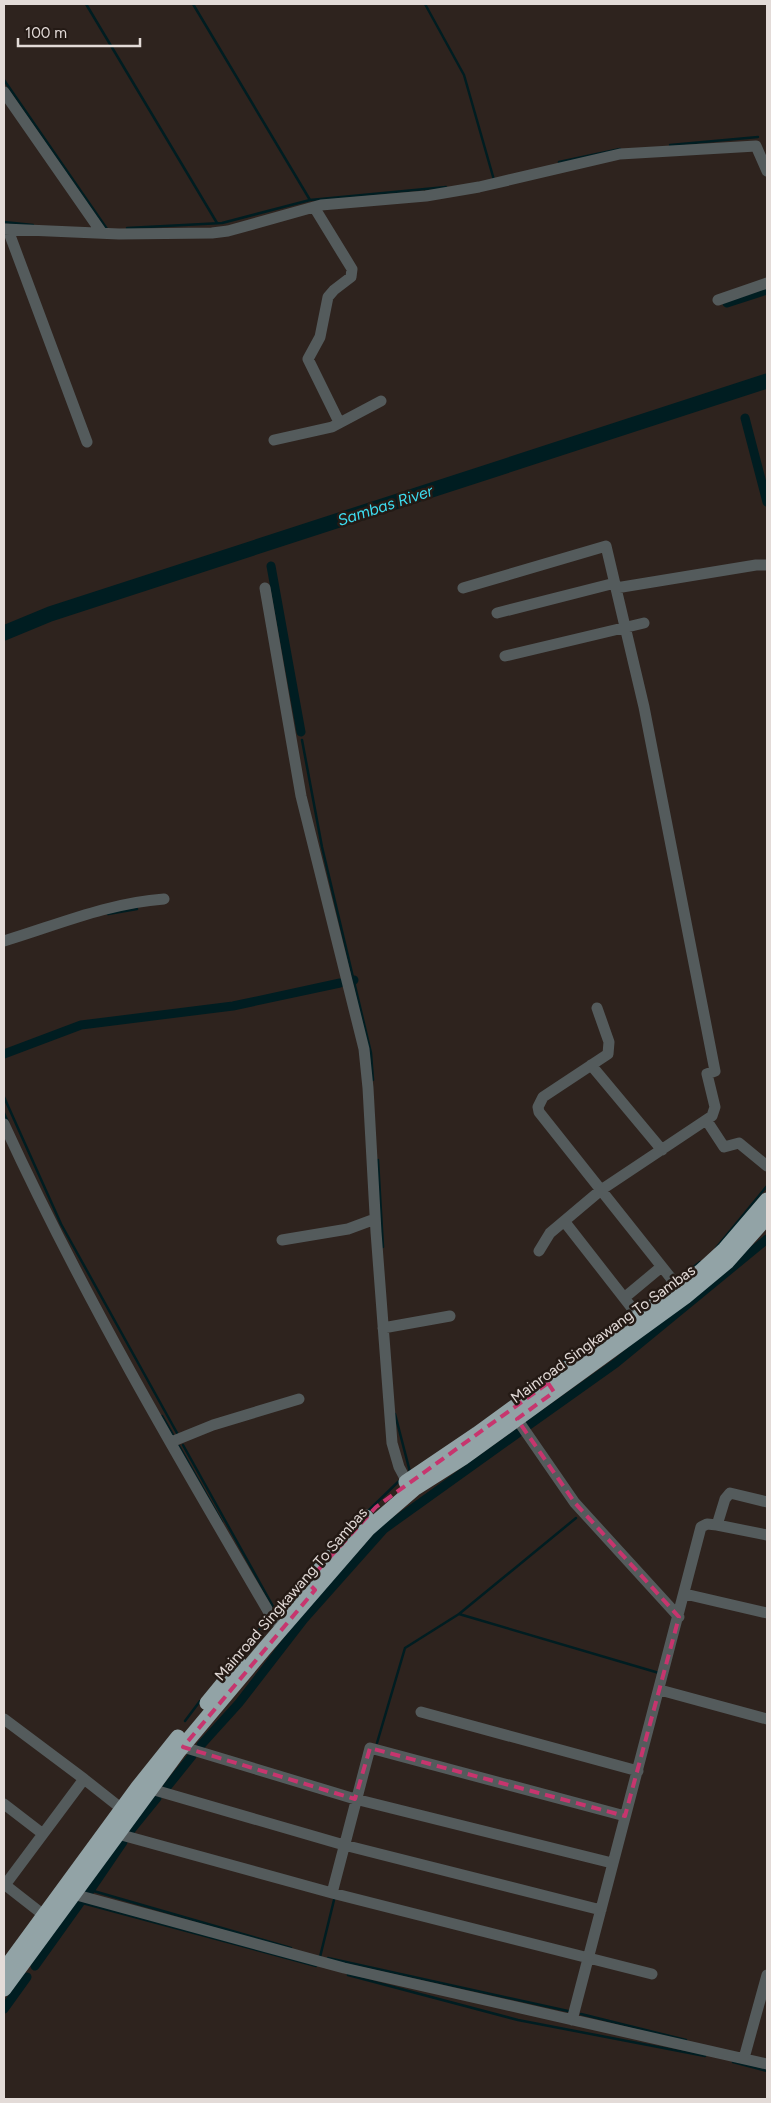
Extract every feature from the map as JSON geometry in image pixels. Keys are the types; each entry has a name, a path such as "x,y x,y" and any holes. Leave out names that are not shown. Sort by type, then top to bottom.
{"highway":[{"name":"Mainroad Singkawang To Sambas","path":"4,1989 48,1919 122,1809 160,1758 274,1621 388,1510 414,1489 517,1419 551,1387 725,1249 767,1200"},
{"name":"Mainroad Singkawang To Sambas","path":"4,1970 48,1919 73,1894 183,1747 366,1517 407,1482 551,1387 703,1283 732,1257 767,1217"}],"street":[{"path":"4,92 102,233"},
{"path":"88,442 6,229 102,233 212,233 228,231 314,207 336,203 426,196 479,187 620,154 761,145 767,171"},
{"path":"314,207 352,269 351,277 334,290 328,298 320,337 308,359 308,363 339,422"},
{"path":"718,300 767,283"},
{"path":"274,440 332,427 382,401"},
{"path":"463,588 606,546 644,707 715,1071 707,1074 715,1107 712,1116 601,1190 550,1232 539,1251"},
{"path":"497,613 616,585 767,565"},
{"path":"265,588 301,796 364,1050 392,1443 399,1467 407,1482"},
{"path":"505,656 644,623"},
{"path":"4,941 88,914 140,901 164,899"},
{"path":"597,1008 609,1042 609,1052 543,1097 538,1107 544,1120 601,1190 660,1268 678,1287"},
{"path":"591,1065 662,1150"},
{"path":"707,1120 724,1147 739,1143 765,1164"},
{"path":"4,1124 85,1289 274,1621"},
{"path":"282,1240 348,1229 375,1219"},
{"path":"564,1221 639,1317"},
{"path":"624,1298 660,1268"},
{"path":"383,1328 450,1316"},
{"path":"172,1442 213,1425 298,1399"},
{"path":"517,1419 575,1503 679,1617"},
{"path":"717,1525 725,1500 730,1493 767,1502"},
{"path":"572,2020 590,1957 612,1863 660,1690 701,1527 708,1524 717,1525 767,1535"},
{"path":"685,1594 767,1613"},
{"path":"660,1690 767,1719"},
{"path":"421,1712 638,1771"},
{"path":"4,1719 122,1809"},
{"path":"183,1747 355,1799 612,1863"},
{"path":"332,1893 355,1799 370,1748 625,1816"},
{"path":"48,1919 4,1885 84,1779"},
{"path":"151,1789 344,1845 601,1910"},
{"path":"4,1804 43,1834"},
{"path":"118,1834 332,1893 652,1974"},
{"path":"73,1894 344,1968 767,2064"},
{"path":"744,2058 767,1975"}],"highlighted area":[{"path":"548,1383 554,1392 517,1419 575,1503 679,1617 625,1816 370,1748 355,1799 183,1747 315,1590 307,1582 376,1507"}],"waterway":[{"path":"86,4 217,223"},
{"path":"193,4 310,200"},
{"path":"425,4 464,75 494,180"},
{"path":"4,80 107,229"},
{"path":"670,145 758,137"},
{"path":"559,162 620,149"},
{"path":"127,228 222,223 310,200 446,187"},
{"path":"4,222 33,225"},
{"path":"727,303 767,290"},
{"name":"Sambas River","path":"4,633 50,614 767,381"},
{"path":"745,418 767,502"},
{"path":"271,566 301,732"},
{"path":"302,740 322,847 371,1053 373,1080"},
{"path":"108,914 137,909"},
{"path":"4,1054 81,1025 233,1006 340,983"},
{"path":"4,1097 61,1224 177,1433"},
{"path":"4,1113 8,1122"},
{"path":"378,1160 383,1247"},
{"path":"716,1248 767,1186"},
{"path":"526,1427 616,1363 767,1239"},
{"path":"683,1275 700,1262"},
{"path":"523,1391 589,1343"},
{"path":"395,1414 410,1472"},
{"path":"162,1416 173,1435"},
{"path":"201,1745 239,1703 304,1619 384,1529 518,1433"},
{"path":"183,1445 275,1610 282,1602"},
{"path":"179,1446 222,1522"},
{"path":"368,1511 399,1481"},
{"path":"576,1518 459,1614 659,1673"},
{"path":"285,1598 321,1557"},
{"path":"377,1743 405,1648 459,1614"},
{"path":"236,1658 266,1621"},
{"path":"185,1721 200,1701"},
{"path":"167,1787 192,1756"},
{"path":"131,1830 157,1798"},
{"path":"89,1892 123,1842"},
{"path":"90,1890 291,1948"},
{"path":"320,1957 334,1900"},
{"path":"75,1901 316,1966"},
{"path":"35,1966 80,1903"},
{"path":"328,1958 568,2011"},
{"path":"348,1975 518,2020 705,2056"},
{"path":"4,2009 27,1977"},
{"path":"581,2014 686,2040"},
{"path":"733,2062 767,2071"}]}
